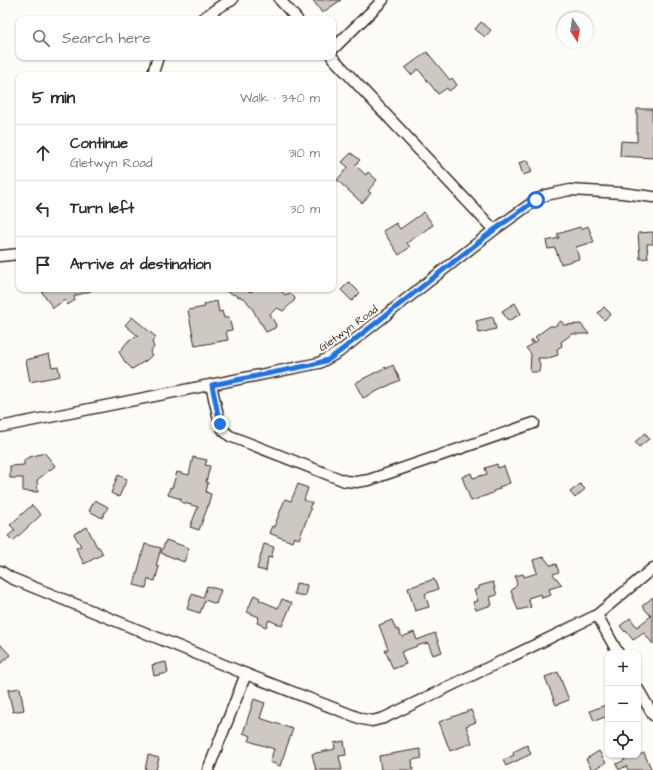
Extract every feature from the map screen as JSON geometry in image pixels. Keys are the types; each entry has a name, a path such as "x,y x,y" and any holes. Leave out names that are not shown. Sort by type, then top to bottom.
{"street":[{"path":"206,16 232,0"},
{"path":"280,0 294,16"},
{"path":"336,46 384,0"},
{"path":"154,72 157,60"},
{"path":"335,60 494,230"},
{"name":"Gletwyn Road","path":"0,427 311,365 328,360 494,230 536,200 557,192 577,191 622,193 653,197"},
{"path":"0,256 16,254"},
{"path":"212,385 220,424 224,431 230,436 345,481 356,482 369,480 534,423"},
{"path":"0,571 11,578 246,674 362,719 372,721 384,718 597,615 653,568"},
{"path":"597,615 616,650"},
{"path":"208,770 246,674"},
{"path":"641,694 653,715"}],"building":[{"path":"313,0 341,0 322,13"},
{"path":"481,22 491,30 485,37 475,29"},
{"path":"427,52 450,80 452,78 457,85 449,91 447,88 438,94 418,69 411,75 405,68"},
{"path":"637,109 652,109 653,158 620,156 621,141 637,142"},
{"path":"351,153 360,160 355,165 366,175 368,172 377,180 368,191 371,193 362,203 337,180 348,167 342,162"},
{"path":"528,160 532,172 523,175 519,163"},
{"path":"424,212 433,225 407,243 410,247 399,255 383,231 396,223 400,229"},
{"path":"588,226 594,242 576,247 579,259 561,264 555,248 548,249 546,241 559,238 557,234"},
{"path":"653,232 653,244 647,244 648,258 640,259 638,233"},
{"path":"349,282 360,293 352,301 341,290"},
{"path":"43,292 88,292 74,296 75,300 68,305 65,300 53,308"},
{"path":"228,292 282,292 285,295 290,293 295,298 294,301 283,311 277,308 270,314 276,325 275,328 266,332 245,299"},
{"path":"217,301 219,312 222,311 224,318 229,317 232,330 226,331 228,340 195,346 188,310 205,307 204,304"},
{"path":"515,303 521,314 508,321 502,311"},
{"path":"604,307 611,314 604,320 598,313"},
{"path":"132,317 156,337 152,342 154,347 150,352 152,355 147,360 132,369 125,362 119,352 129,340 138,336 125,325"},
{"path":"493,317 496,329 479,333 476,321"},
{"path":"561,321 564,325 581,324 589,334 572,334 561,342 562,346 557,349 558,355 549,358 538,358 540,365 539,372 530,372 531,354 526,348 531,345 531,340 533,340 534,343 538,340 535,337 550,326 555,326"},
{"path":"49,354 52,367 58,366 60,376 30,382 26,360"},
{"path":"393,365 400,380 363,398 355,383"},
{"path":"645,433 649,439 639,447 635,442"},
{"path":"44,452 55,466 37,480 38,492 23,491 23,478 10,478 10,466 24,465 24,460"},
{"path":"193,457 207,460 205,465 210,466 206,482 208,483 206,492 211,494 199,530 190,527 198,507 181,502 181,499 168,495 177,472 189,475"},
{"path":"497,464 498,468 504,466 510,483 499,487 500,489 493,491 493,493 471,501 462,477 471,473 473,478 487,474 485,468"},
{"path":"118,475 127,479 119,497 111,493"},
{"path":"298,484 308,488 304,500 312,503 299,539 294,537 292,542 269,533 272,526 274,527 285,499 291,501"},
{"path":"580,484 585,489 575,498 570,492"},
{"path":"95,500 108,507 102,518 89,511"},
{"path":"32,505 41,515 13,541 8,536 15,530 10,525"},
{"path":"87,527 97,547 99,547 103,554 84,564 76,548 81,546 74,534"},
{"path":"166,540 189,548 184,562 161,553"},
{"path":"145,544 161,548 156,566 159,567 155,581 148,579 146,588 134,585"},
{"path":"264,544 274,547 271,558 268,557 266,571 257,569"},
{"path":"544,557 550,565 556,564 559,572 553,574 562,585 549,589 551,595 542,598 541,594 528,598 531,607 518,610 511,591 517,585 515,576 523,574 524,577 537,573 533,560"},
{"path":"434,579 438,589 425,594 429,607 415,611 408,588"},
{"path":"493,582 497,595 490,597 492,605 476,610 473,602 478,601 474,590 479,589 479,586"},
{"path":"296,583 307,585 305,596 294,594"},
{"path":"207,586 221,590 216,604 205,600 200,613 187,609 192,594 203,598"},
{"path":"254,595 260,598 259,600 278,608 282,599 292,603 282,626 269,620 266,627 257,623 259,617 247,612"},
{"path":"653,597 653,644 644,633 633,640 620,626 630,618 637,627 651,616 642,606"},
{"path":"392,620 396,630 398,629 402,637 414,632 417,640 435,633 442,652 433,655 428,643 420,645 401,652 406,664 393,669 385,650 388,649 379,625"},
{"path":"0,644 10,655 0,664"},
{"path":"166,662 168,673 154,676 152,665"},
{"path":"558,672 569,700 556,705 545,677"},
{"path":"20,688 24,710 13,712 8,690"},
{"path":"254,699 265,703 260,718 293,729 280,766 270,762 274,749 249,741 251,736 243,733"},
{"path":"605,705 605,717 594,721 590,711"},
{"path":"471,710 476,722 466,726 472,743 450,751 439,722"},
{"path":"344,741 346,755 339,756 342,770 316,770 312,754 335,749 334,743"},
{"path":"527,745 531,754 506,766 503,760 514,755 513,752"},
{"path":"420,749 422,758 412,760 413,770 381,770 379,756"},
{"path":"599,751 606,763 592,770 586,759"},
{"path":"644,753 652,770 628,770 626,766 619,770 616,764 625,760 624,758 641,758 641,754"},
{"path":"148,755 159,758 156,770 145,770"}],"route":[{"path":"220,424 212,385 311,365 328,360 494,230 536,200"}]}
